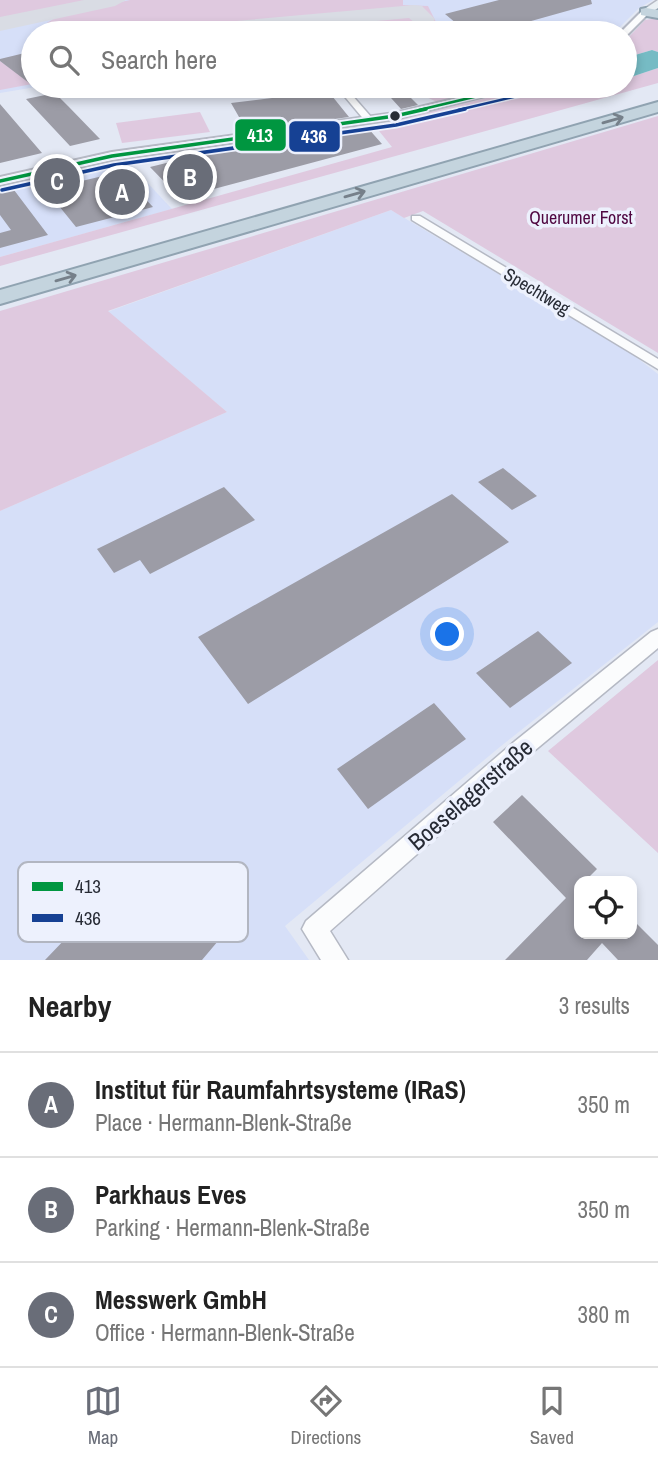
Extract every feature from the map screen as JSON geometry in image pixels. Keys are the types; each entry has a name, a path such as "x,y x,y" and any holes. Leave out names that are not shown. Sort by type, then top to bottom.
{"highway":[{"path":"0,278 658,93"},
{"path":"0,297 658,107"}],"main road":[{"path":"652,13 658,3"}],"street":[{"path":"637,24 652,13"},
{"path":"350,98 369,121"},
{"path":"0,181 112,156 369,121 474,98"},
{"name":"Spechtweg","path":"416,218 658,365"},
{"name":"Boeselagerstraße","path":"336,960 314,929 521,749 658,637"}],"shaded area":[{"path":"0,0 653,0 639,8 626,21 21,21 21,90 0,93"},
{"path":"126,160 172,209 0,257 0,188"},
{"path":"391,210 628,351 658,374 658,622 501,746 285,926 309,960 0,960 0,511 227,412 107,312"}],"green space":[{"path":"0,0 95,0 0,20"},
{"path":"130,0 403,0 403,5 428,6 436,21 50,21 59,15"},
{"path":"658,18 658,52 652,50 637,54 637,28 645,20"},
{"path":"0,61 21,76 21,86 0,90"},
{"path":"658,68 658,83 637,89 637,75"},
{"path":"428,98 452,98 437,102"},
{"path":"486,98 604,98 0,266 0,257 392,147 375,126"},
{"path":"200,112 210,132 122,143 116,123"},
{"name":"Querumer Forst","path":"658,116 658,353 423,211 404,218 391,210 108,311 227,412 0,511 0,311"},
{"path":"658,660 658,853 548,751"}],"water":[{"path":"652,50 658,52 658,68 637,75 637,54"}],"building":[{"path":"499,0 591,0 592,4 531,21 453,21 445,14"},
{"path":"21,54 21,77 0,61"},
{"path":"60,98 100,139 70,146 26,99"},
{"path":"271,98 334,98 349,117 247,131 231,103"},
{"path":"391,98 411,98 418,105 401,109"},
{"path":"0,104 42,153 0,163"},
{"path":"367,127 382,144 180,198 150,167 219,150 216,148"},
{"path":"120,172 153,207 76,227 38,180 61,174 69,184"},
{"path":"11,186 48,235 0,248 0,233 11,230 0,215 0,189"},
{"path":"503,468 537,496 512,510 478,482"},
{"path":"224,487 255,520 150,574 140,560 114,573 97,549"},
{"path":"452,494 509,542 248,704 198,637"},
{"path":"538,631 572,663 510,708 476,673"},
{"path":"434,703 466,739 368,809 337,769"},
{"path":"522,795 597,869 590,876 574,876 574,939 637,939 637,924 658,945 658,960 618,960 602,943 587,960 505,960 566,898 493,822"},
{"path":"62,942 217,942 202,960 45,960"}],"taxiway":[{"path":"0,24 115,0"},
{"path":"308,21 414,11 424,19"}],"transit line":[{"name":"413","path":"0,181 112,156 395,116 470,98"},
{"name":"436","path":"2,190 114,165 396,125 509,98"}],"place":[{"name":"Parkhaus Eves","path":"190,177"},
{"name":"Messwerk GmbH","path":"57,181"},
{"name":"Institut für Raumfahrtsysteme (IRaS)","path":"122,192"}]}
